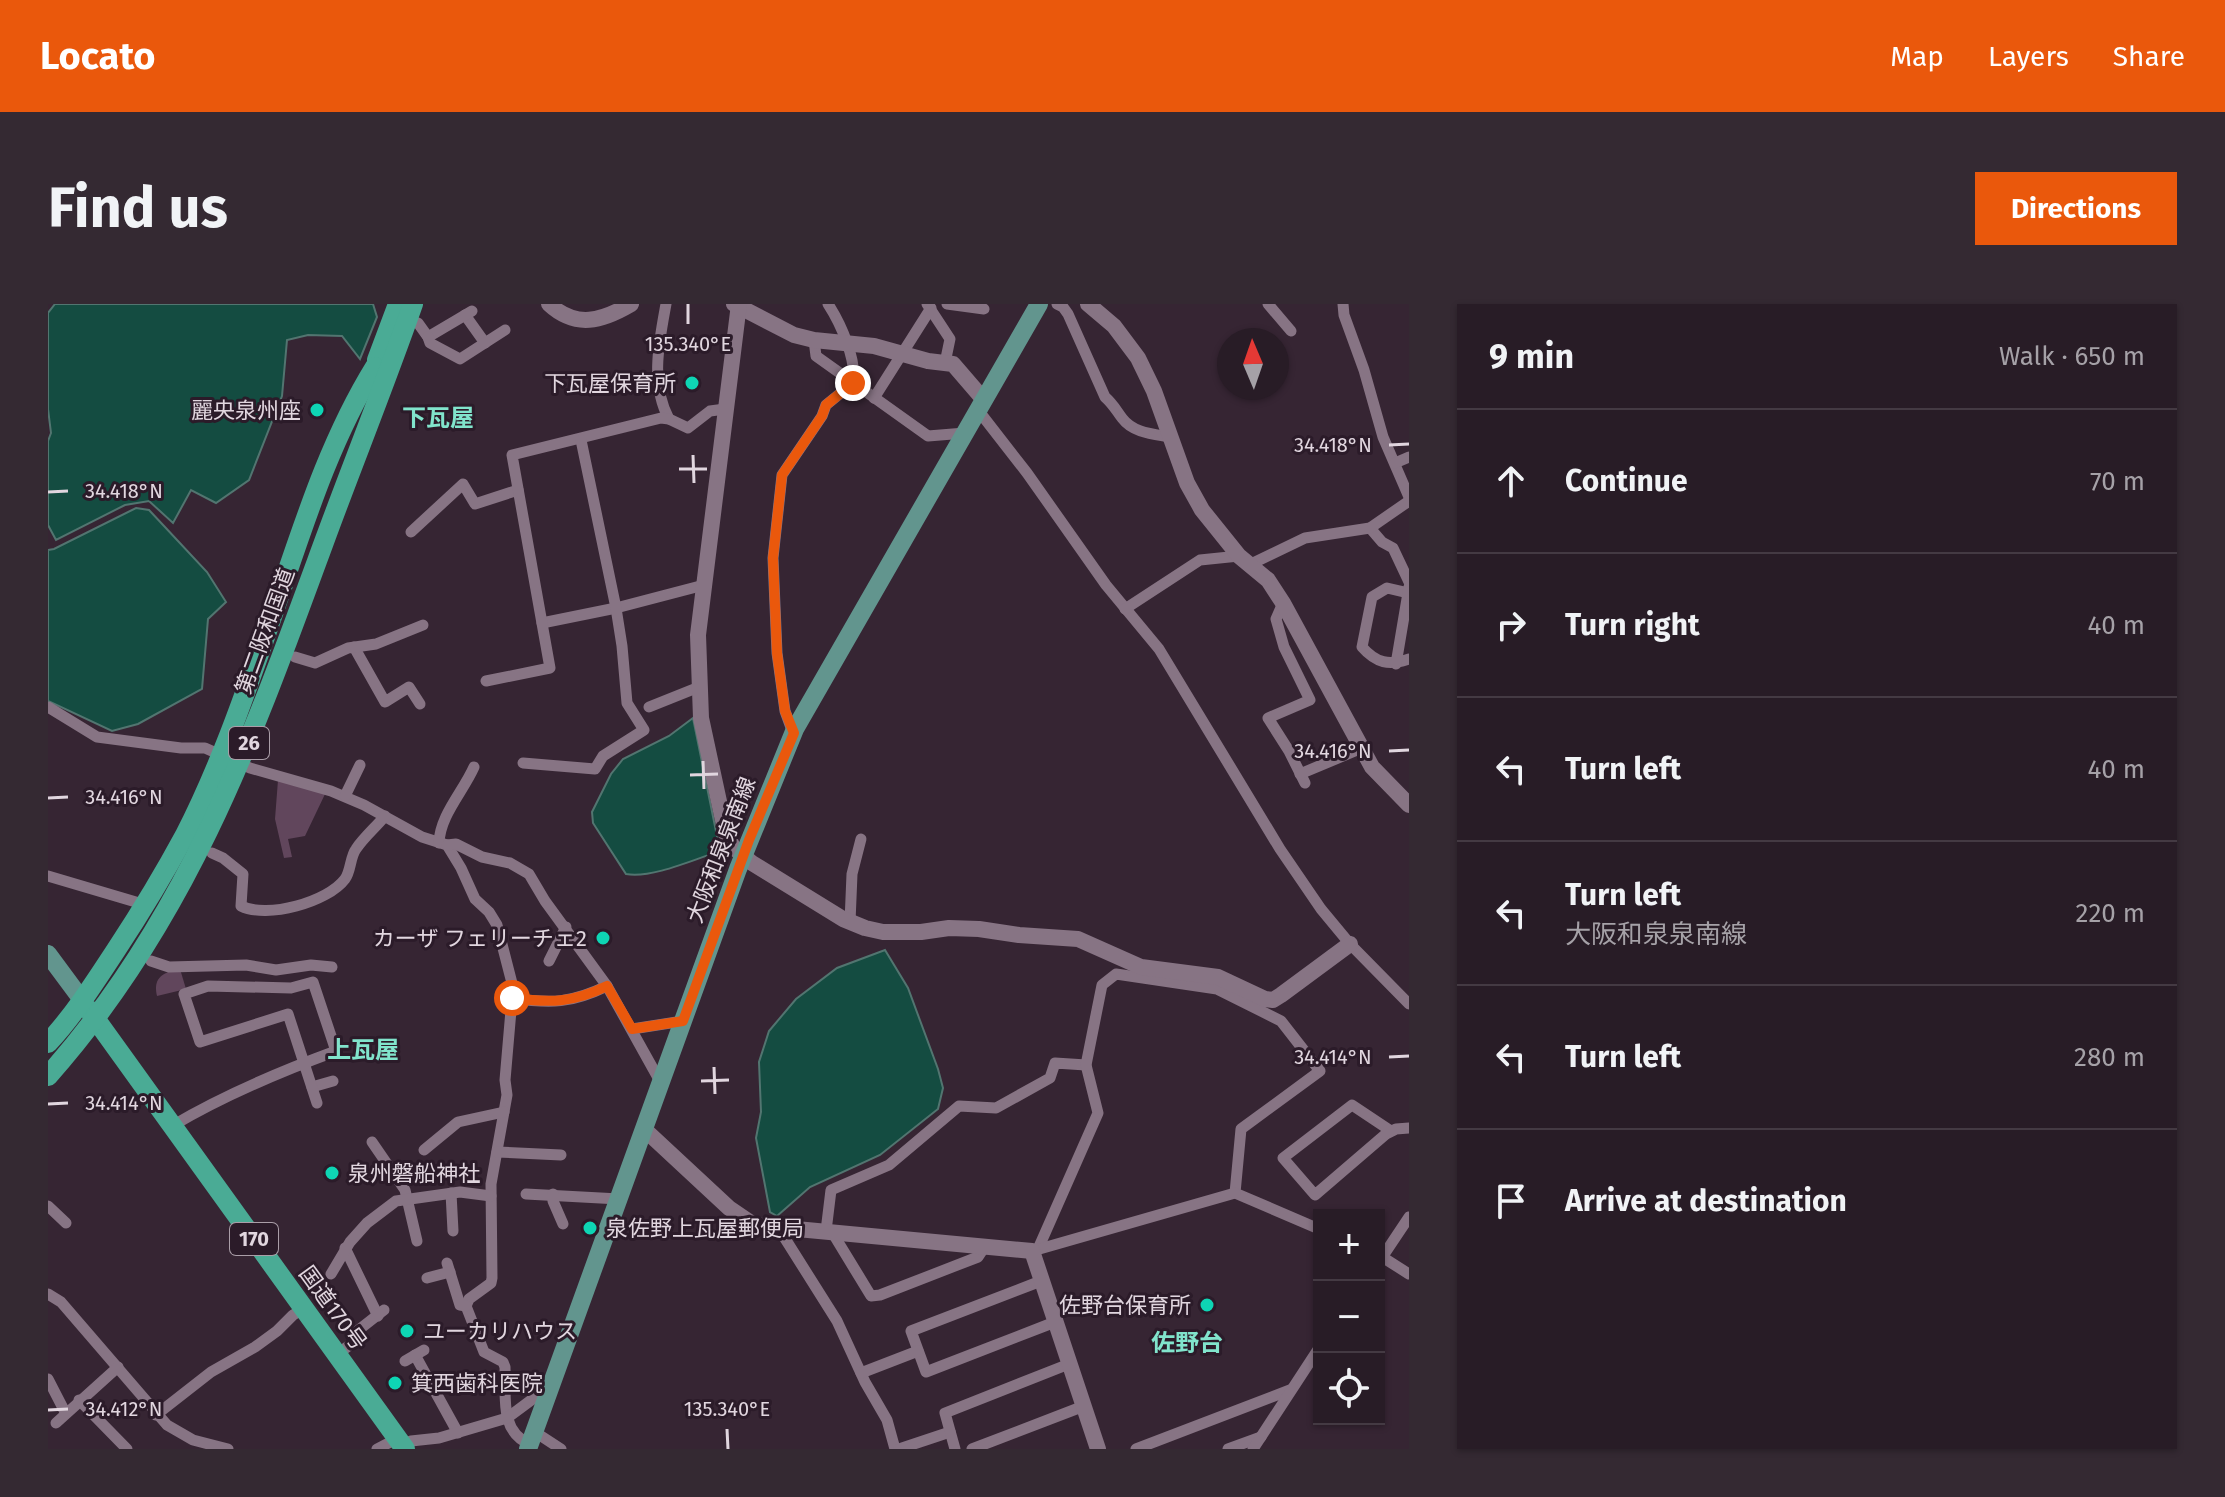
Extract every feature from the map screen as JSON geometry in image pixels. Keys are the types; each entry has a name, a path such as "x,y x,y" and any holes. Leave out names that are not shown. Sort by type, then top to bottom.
{"highway":[{"name":"第二阪和国道","path":"48,1059 104,989 137,941 163,898 212,802 406,309"},
{"name":"第二阪和国道","path":"48,1076 70,1052 133,966 172,905 199,853 245,753 380,372"},
{"name":"26","path":"48,1093 103,1029 151,961 212,853 295,657 365,460 380,372"},
{"name":"26","path":"48,1043 66,1024 146,905 186,832 220,754 326,467 358,394 380,372"},
{"name":"国道170号","path":"82,1000 402,1444"}],"main road":[{"name":"大阪和泉泉南線","path":"531,1442 743,856 794,733 1039,304"},
{"path":"48,954 82,1000"}],"street":[{"path":"549,304 559,313 582,321 610,316 631,304"},
{"path":"666,304 659,344 658,384 659,398 669,419"},
{"path":"1350,944 1273,1000 1265,999 1218,977 1141,967 1078,939 968,928 883,932 850,922 743,856 731,844 726,834 701,718 698,635 737,304 794,335 874,346 936,362 981,405 1125,609 1159,649 1280,849 1321,909 1350,944 1409,1004"},
{"path":"794,733 785,711 776,637 773,558 782,475 822,416 826,405 853,383 855,374 846,343 828,304"},
{"path":"947,304 984,309"},
{"path":"1057,304 1068,314 1105,397 1123,420 1144,432 1170,437"},
{"path":"1088,304 1114,326 1138,358 1154,391 1194,497 1244,560 1268,580 1372,767 1409,805"},
{"path":"1268,304 1291,331"},
{"path":"1125,609 1200,560 1244,560 1305,538 1370,528 1409,499 1383,437 1343,304"},
{"path":"874,398 929,306 950,339 936,362"},
{"path":"406,309 430,343 460,359 505,330"},
{"path":"428,337 450,319 469,313 485,343"},
{"path":"814,340 816,356 928,436 965,433"},
{"path":"486,681 550,668 512,455 661,418 688,428 710,411 725,409"},
{"path":"523,763 595,769 603,756 644,730 627,703 616,608 581,440"},
{"path":"1395,463 1409,457"},
{"path":"411,532 463,484 475,504 518,490"},
{"path":"1370,528 1382,542 1393,548 1409,587 1396,664"},
{"path":"542,623 704,585"},
{"path":"1409,587 1387,588 1372,597 1362,647 1379,662 1396,664 1409,659"},
{"path":"1283,603 1276,619 1284,647 1310,700 1268,718 1302,779 1362,748"},
{"path":"295,657 315,663 423,625"},
{"path":"354,647 385,702 409,687 420,704"},
{"path":"649,707 699,687"},
{"path":"48,707 97,737 181,748 205,748 250,768 345,796 422,837 443,844 456,844 482,857 521,867 607,986 661,1083"},
{"path":"345,796 360,765"},
{"path":"474,767 460,800 439,832 475,899 497,925 510,970 512,998 504,1112 491,1196 492,1278 491,1283 469,1299 466,1306 484,1352 503,1362 505,1367 507,1418 515,1434 531,1442 561,1449"},
{"path":"212,853 243,874 241,906 251,911 279,909 317,900 346,878 354,851 385,816"},
{"path":"850,922 852,874 861,839"},
{"path":"48,876 146,905"},
{"path":"549,961 566,927"},
{"path":"151,961 169,967 246,965 276,970 311,965 332,967"},
{"path":"1097,1448 1041,1281 1035,1250 1098,1113 1086,1065 1102,985 1116,974 1217,989 1281,1021 1320,1071 1241,1129 1235,1193"},
{"path":"172,1126 209,1103 304,1063 336,1051 313,982 291,988 208,986 184,994 200,1042 288,1014 304,1063 312,1087 317,1103"},
{"path":"512,998 573,1001 607,986"},
{"path":"632,1029 683,1021"},
{"path":"984,1248 978,1257 871,1296 829,1232 831,1190 889,1165 959,1106 996,1108 1050,1078 1055,1063 1086,1065"},
{"path":"312,1087 333,1081"},
{"path":"1391,1131 1352,1105 1283,1158 1315,1195 1391,1131 1409,1128"},
{"path":"424,1150 458,1122 504,1112"},
{"path":"644,1129 740,1218 754,1225 779,1229 1035,1250 1235,1193 1313,1226"},
{"path":"372,1142 405,1190 417,1241"},
{"path":"497,1152 561,1155"},
{"path":"331,1274 345,1248 396,1201 460,1192 491,1196"},
{"path":"451,1193 453,1231"},
{"path":"526,1194 619,1199"},
{"path":"553,1194 563,1224"},
{"path":"48,1206 66,1223"},
{"path":"1385,1251 1409,1217"},
{"path":"779,1229 837,1321 887,1420 897,1449 950,1432"},
{"path":"336,1355 354,1342 356,1332 381,1313 354,1277 345,1248"},
{"path":"1385,1261 1409,1274"},
{"path":"427,1278 449,1268 460,1305 466,1306"},
{"path":"1041,1281 911,1331 926,1372 1055,1322"},
{"path":"48,1294 61,1302 167,1425 193,1440 228,1449"},
{"path":"156,1415 211,1372 255,1347 303,1309"},
{"path":"861,1373 918,1351"},
{"path":"1253,1449 1316,1353"},
{"path":"415,1356 438,1386 458,1433"},
{"path":"955,1449 945,1413 1069,1364"},
{"path":"56,1423 118,1367"},
{"path":"48,1379 65,1412"},
{"path":"1136,1449 1290,1390"},
{"path":"377,1449 458,1433 507,1418 549,1391"},
{"path":"79,1400 127,1449"},
{"path":"972,1449 1084,1406"},
{"path":"1228,1449 1261,1437"}],"shaded area":[{"path":"55,304 373,304 377,317 360,359 342,336 308,335 287,340 282,396 249,480 216,503 191,490 173,523 149,501 125,505 56,540 48,525 48,441 51,433 48,313"},
{"path":"136,508 149,510 207,572 226,602 208,619 202,689 138,724 112,731 48,701 48,550"},
{"path":"693,718 720,851 648,874 626,874 593,823 592,812 611,774 623,759 669,736"},
{"path":"278,780 326,792 305,836 288,839 292,857 284,858 275,819"},
{"path":"885,950 908,988 938,1069 943,1088 938,1109 880,1155 810,1187 777,1216 770,1212 756,1138 761,1112 759,1062 769,1031 796,999 837,968"},
{"path":"180,969 186,989 157,996 159,978"}],"place":[{"name":"下瓦屋保育所","path":"692,383"},
{"name":"麗央泉州座","path":"317,410"},
{"name":"カーザ フェリーチェ2","path":"603,938"},
{"name":"泉州磐船神社","path":"332,1173"},
{"name":"泉佐野上瓦屋郵便局","path":"590,1228"},
{"name":"佐野台保育所","path":"1207,1305"},
{"name":"ユーカリハウス","path":"407,1331"},
{"name":"箕西歯科医院","path":"395,1383"}],"district":[{"name":"下瓦屋","path":"438,418"},
{"name":"上瓦屋","path":"363,1050"},
{"name":"佐野台","path":"1187,1343"}],"route":[{"path":"512,998 573,1001 607,986 632,1029 683,1021 749,840 794,733 785,711 777,653 773,558 782,475 822,416 826,405 853,383"}]}
